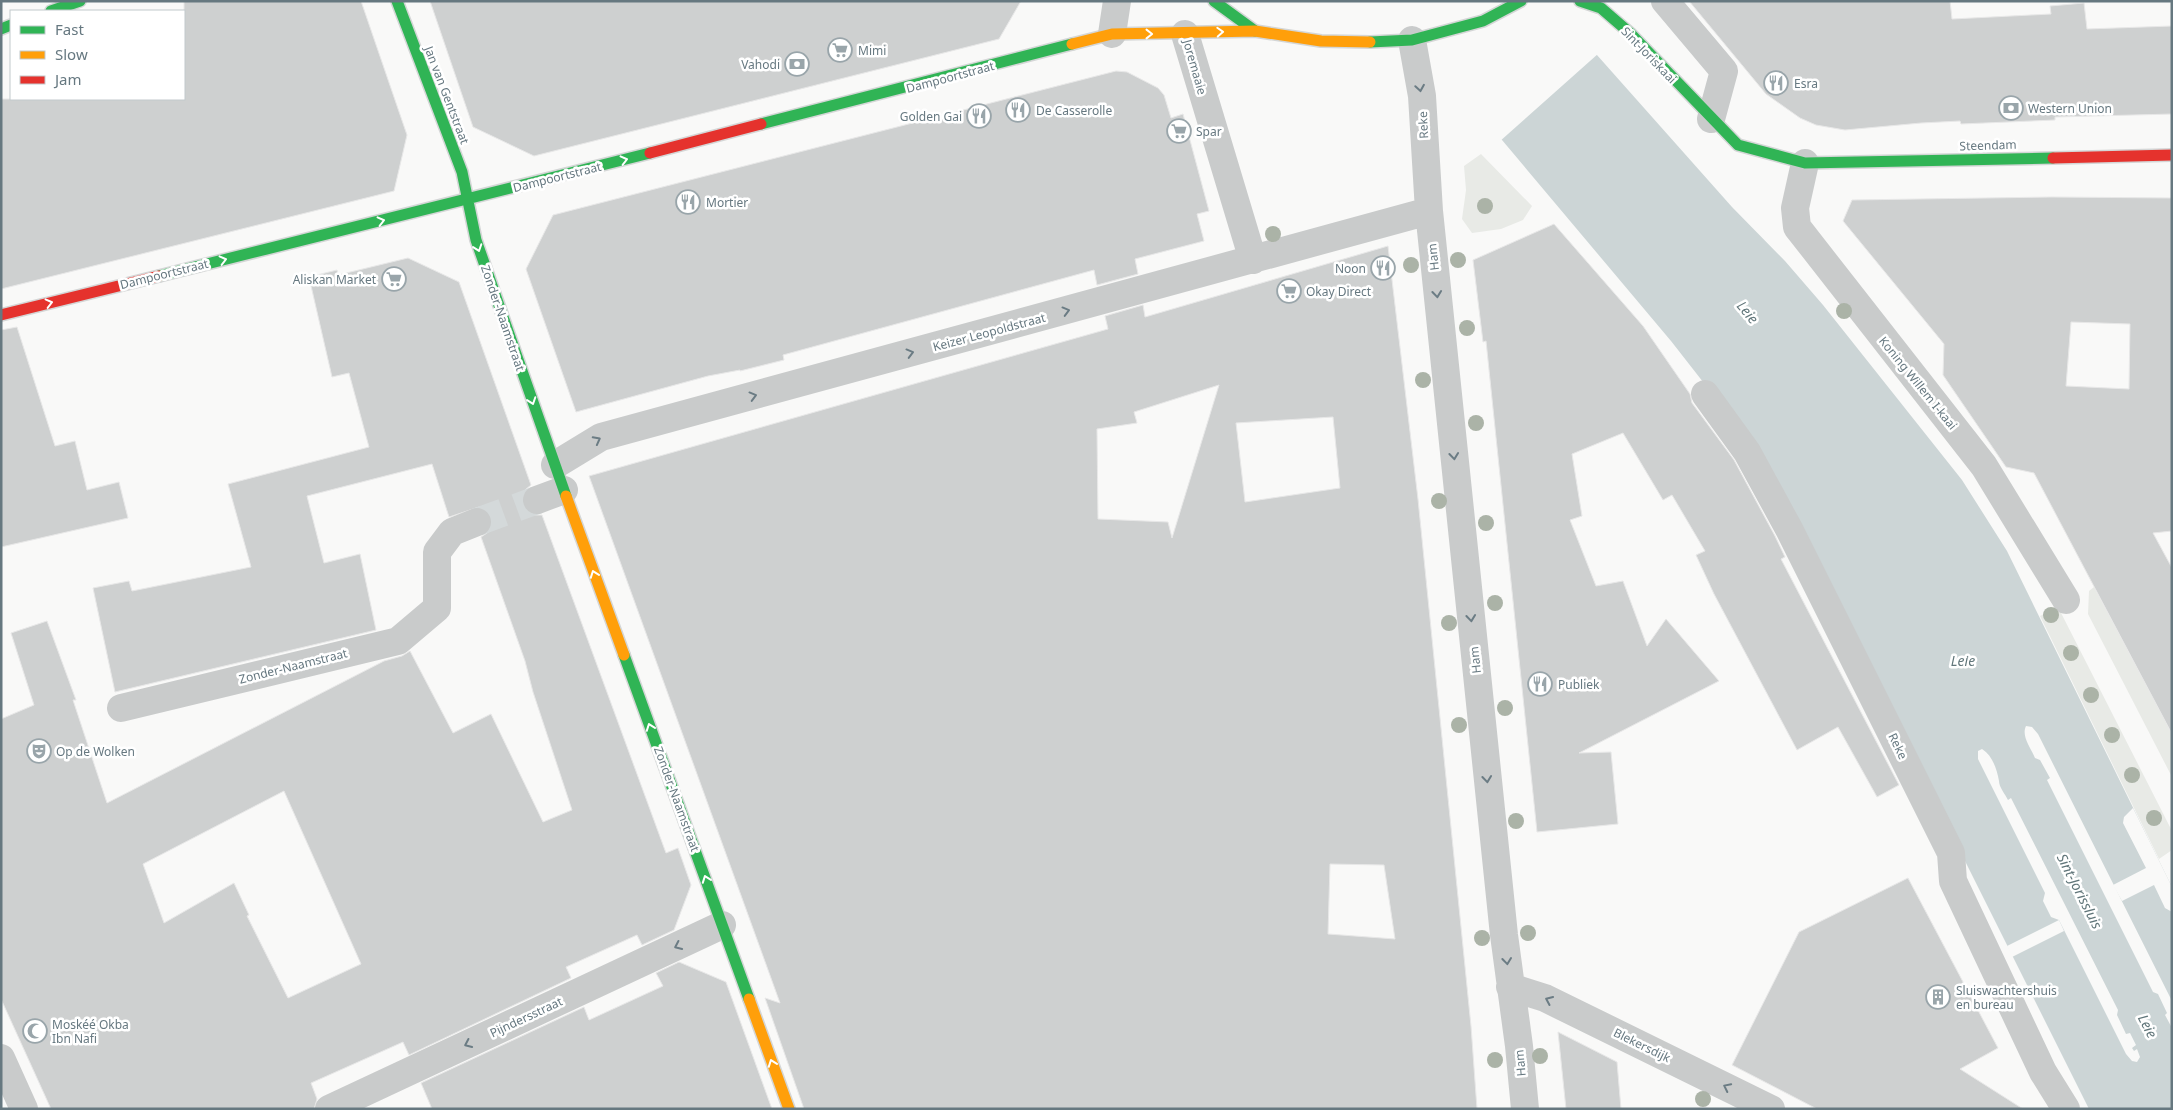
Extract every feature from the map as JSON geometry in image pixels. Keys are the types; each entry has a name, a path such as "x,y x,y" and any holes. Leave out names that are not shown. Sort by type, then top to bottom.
{"street":[{"path":"54,10 80,1"},
{"name":"Jan van Gentstraat","path":"397,1 462,172 468,200"},
{"path":"1112,34 1117,1"},
{"path":"1214,1 1256,30"},
{"name":"Joremaaie","path":"1253,260 1186,34 1256,30 1329,41 1382,42 1412,40 1483,21 1522,1"},
{"name":"Sint-Joriskaai","path":"1580,1 1601,8 1631,34 1738,145 1805,163"},
{"path":"1665,1 1724,71 1711,119"},
{"name":"Dampoortstraat","path":"1,314 468,200 1112,34 1186,34"},
{"name":"Reke","path":"1412,40 1422,96 1429,211"},
{"name":"Steendam","path":"1805,163 2172,155"},
{"name":"Koning Willem I-kaai","path":"1805,163 1795,208 1797,228 1984,466 2066,600"},
{"name":"Zonder-Naamstraat","path":"468,200 476,240 559,478 789,1109"},
{"name":"Keizer Leopoldstraat","path":"559,478 601,437 1429,211"},
{"name":"Ham","path":"1429,211 1524,1109"},
{"name":"Reke","path":"1705,394 1747,452 1793,538 1951,853 1953,881 2043,1072 2066,1109"},
{"path":"537,500 559,478"},
{"name":"Zonder-Naamstraat","path":"121,708 398,641 436,608 437,552 452,532 477,522"},
{"name":"Pijndersstraat","path":"330,1109 722,925"},
{"name":"Blekersdijk","path":"1510,987 1545,998 1771,1109"},
{"path":"1,1058 24,1109"}],"shaded area":[{"path":"1481,154 1532,206 1523,220 1501,229 1472,233 1462,219 1466,190 1464,166"},
{"path":"2094,587 2172,734 2172,777 2088,614 2089,591"},
{"path":"2058,607 2172,831 2172,850 2159,859 2040,616"}],"water":[{"name":"Leie","path":"1385,1 1549,1 1732,207 1785,261 1823,305 1962,480 2007,551 2172,887 2172,1001 2038,734 2032,727 2026,726 2025,734 2029,746 2035,758 2040,760 2050,778 2047,780 2153,992 2158,994 2167,1013 2165,1015 2172,1028 2172,1109 2089,1109 1809,549 1739,428 1671,341","holes":["1982,749 1994,764 2001,788 2008,800 2011,798 2118,1010 2117,1015 2126,1034 2130,1033 2136,1045 2132,1048 2134,1051 2137,1049 2140,1057 2137,1062 2132,1061 2126,1054 2059,920 2051,917 2043,901 2045,893 1978,759 1978,751"]}],"pier":[{"path":"1382,1 1552,1 1599,53 1499,142"},
{"path":"2133,808 2172,887 2172,912 2165,908 2154,885 2122,901 2113,885 2146,868 2123,823 2124,817"},
{"path":"2059,920 2064,931 2012,957 2007,946"}],"building":[{"path":"184,1 361,1 407,135 394,191 1,289 1,99 185,100"},
{"path":"430,1 1021,1 999,39 534,156 473,127"},
{"path":"1689,1 1950,1 1952,19 2051,14 2050,6 2084,3 2087,29 2172,26 2172,114 2055,117 2055,120 1961,124 1960,121 1845,130 1816,125 1800,118 1766,94"},
{"path":"1116,71 1127,72 1158,88 1164,95 1171,118 1183,114 1209,211 1197,214 1204,241 1135,259 1138,274 1097,285 1094,270 783,355 784,360 740,371 708,376 576,412 526,269 553,215"},
{"path":"2051,197 2172,198 2172,531 2153,533 2172,568 2172,734 2034,473 2006,467 1943,375 1944,344 1843,221 1852,200","holes":["2071,322 2130,324 2129,389 2066,386"]},
{"path":"1554,224 1643,326 1690,394 1692,403 1734,460 1785,557 1781,559 1899,785 1877,797 1838,727 1797,750 1714,594 1696,555 1705,551 1672,495 1663,500 1623,433 1572,454 1582,516 1570,520 1596,586 1623,581 1647,646 1666,619 1719,681 1579,753 1611,752 1618,824 1537,832 1486,341 1483,342 1473,260"},
{"path":"1388,246 1418,499 1471,1026 1477,1109 804,1109 765,998 780,1003 589,476 1108,329 1105,316 1143,305 1145,317","holes":["1219,385 1172,538 1168,522 1098,519 1097,429 1137,423 1134,412","1333,417 1340,488 1245,502 1236,423","1330,864 1384,865 1395,939 1328,934"]},
{"path":"408,258 459,282 531,485 525,490 522,497 523,506 527,512 534,515 542,515 666,853 678,848 691,885 674,930 642,945 637,935 566,967 571,978 409,1055 403,1042 311,1083 317,1099 314,1109 51,1109 1,999 1,719 34,705 11,633 47,621 76,700 73,700 107,803 384,661 402,656 410,651 453,733 491,714 543,822 572,810 533,692 525,661 481,537 490,531 492,524 491,516 486,509 479,507 449,517 432,464 307,496 324,563 360,554 376,630 115,692 93,588 129,581 132,591 251,567 228,484 369,447 349,373 332,377 309,277 337,270 338,275","holes":["284,791 361,964 288,998 247,916 249,915 234,883 164,923 143,864"]},
{"path":"17,327 55,446 75,441 87,490 119,482 128,518 1,547 1,330"},
{"path":"1908,878 1998,1048 1960,1069 2023,1109 1817,1109 1732,1065 1799,932"},
{"path":"679,962 726,982 772,1109 432,1109 421,1083 584,1007 589,1020 663,986 656,973"},
{"path":"1558,1032 1617,1062 1621,1109 1566,1109"}],"tunnel":[{"path":"477,522 537,500"}],"traffic: fast":[{"path":"54,10 80,1"},
{"path":"397,1 462,172 476,240 566,496"},
{"path":"1214,1 1255,31"},
{"path":"1370,42 1412,40 1483,21 1521,1"},
{"path":"1580,1 1601,8 1631,34 1738,145 1805,163 2053,158"},
{"path":"1,29 10,25"},
{"path":"761,124 1072,44"},
{"path":"159,276 650,153"},
{"path":"624,655 749,999"}],"traffic: slow":[{"path":"1072,44 1112,34 1255,31 1321,41 1370,42"},
{"path":"566,496 624,655"},
{"path":"749,999 789,1109"}],"traffic: jam":[{"path":"650,153 761,124"},
{"path":"2053,158 2172,155"},
{"path":"1,315 159,276"}],"place":[{"name":"Mimi","path":"840,50"},
{"name":"Vahodi","path":"797,64"},
{"name":"Esra","path":"1776,83"},
{"name":"Western Union","path":"2011,108"},
{"name":"De Casserolle","path":"1018,110"},
{"name":"Golden Gai","path":"979,116"},
{"name":"Spar","path":"1179,131"},
{"name":"Mortier","path":"688,202"},
{"name":"Noon","path":"1383,268"},
{"name":"Aliskan Market","path":"394,279"},
{"name":"Okay Direct","path":"1289,291"},
{"name":"Publiek","path":"1540,684"},
{"name":"Op de Wolken","path":"39,751"},
{"name":"Sluiswachtershuis en bureau","path":"1938,997"},
{"name":"Moskéé Okba Ibn Nafi","path":"35,1031"}],"water label":[{"name":"Sint-Jorissluis","path":"2080,891"}]}
